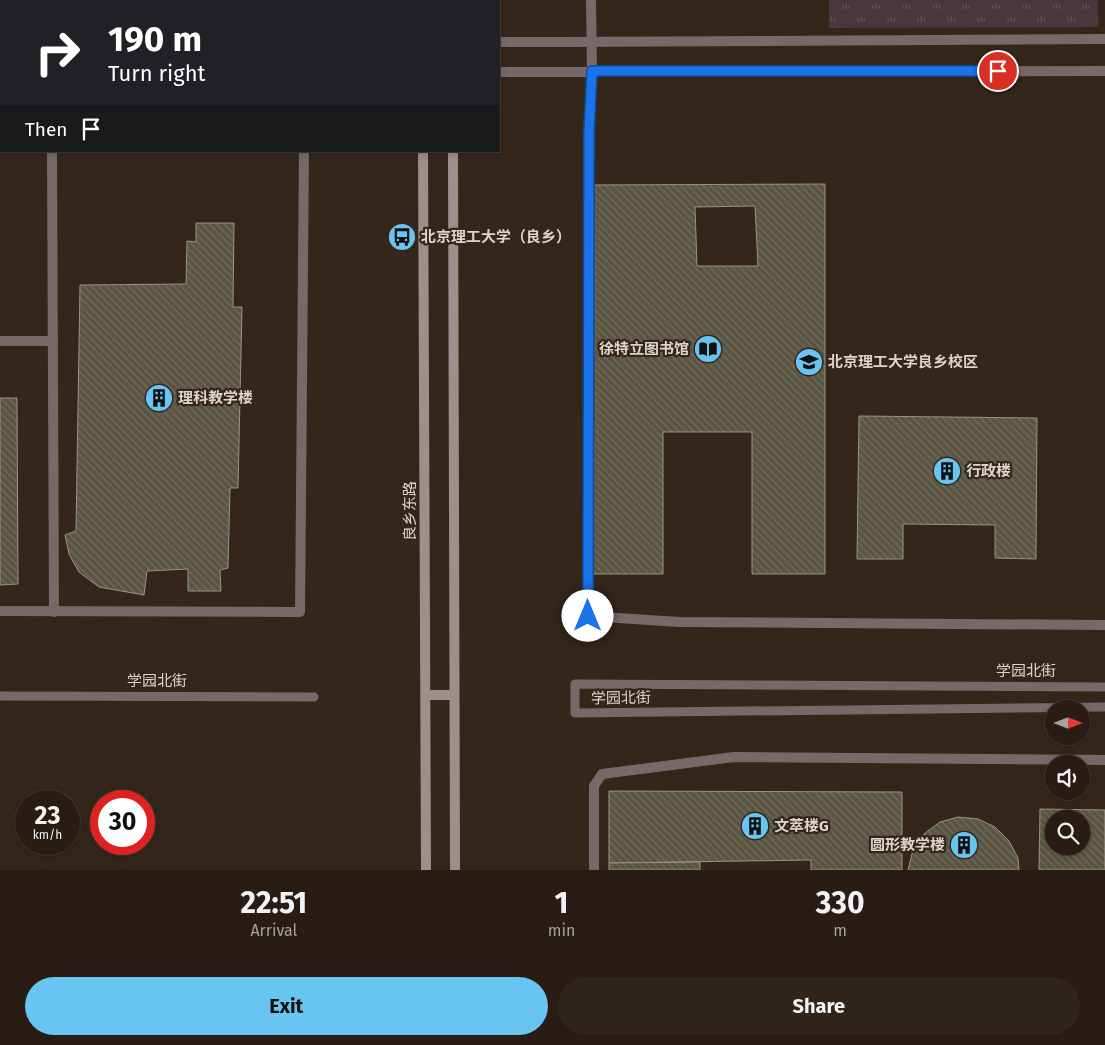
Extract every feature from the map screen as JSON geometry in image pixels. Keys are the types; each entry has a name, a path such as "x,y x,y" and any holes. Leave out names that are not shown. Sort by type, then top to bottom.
{"main road":[{"name":"良乡东路","path":"423,152 426,870"},
{"path":"453,152 455,870"},
{"path":"426,695 454,695"}],"street":[{"path":"591,0 588,616 679,622 1105,625"},
{"path":"500,42 1105,39"},
{"path":"500,72 1105,71"},
{"path":"52,152 54,612"},
{"path":"0,612 300,612 304,152"},
{"path":"0,341 53,341"},
{"path":"594,870 594,786 602,774 734,757 1105,760"}],"lane":[{"name":"学园北街","path":"1105,686 575,684 575,713 1105,707"},
{"name":"学园北街","path":"0,696 314,697"}],"green space":[{"path":"829,0 1098,0 1098,27 829,28"}],"building":[{"name":"徐特立图书馆","path":"825,184 825,574 752,574 752,432 663,432 663,574 592,574 591,185","holes":["755,206 758,266 697,266 695,207"]},
{"name":"理科教学楼","path":"196,223 234,223 233,307 242,307 238,488 230,488 228,568 220,570 221,591 188,591 188,569 147,571 144,595 99,587 79,572 69,554 65,535 76,531 80,285 186,284 187,241 196,242"},
{"path":"0,398 17,398 18,584 0,585"},
{"name":"行政楼","path":"859,416 1037,418 1036,559 995,558 995,525 903,524 903,559 857,559"},
{"name":"文萃楼G","path":"609,791 902,792 902,870 811,870 811,860 609,863"},
{"path":"1040,809 1105,810 1105,870 1039,870"},
{"name":"圆形教学楼","path":"958,817 978,819 995,827 1009,841 1018,858 1019,870 908,870 913,850 924,834 940,822"},
{"path":"700,862 700,870 609,870 609,863"}],"place":[{"name":"北京理工大学（良乡）","path":"402,237"},
{"name":"徐特立图书馆","path":"708,349"},
{"name":"北京理工大学良乡校区","path":"809,362"},
{"name":"理科教学楼","path":"159,398"},
{"name":"行政楼","path":"947,471"},
{"name":"文萃楼G","path":"755,826"},
{"name":"圆形教学楼","path":"964,845"}],"route":[{"path":"588,616 589,132 592,71 998,71"}]}
